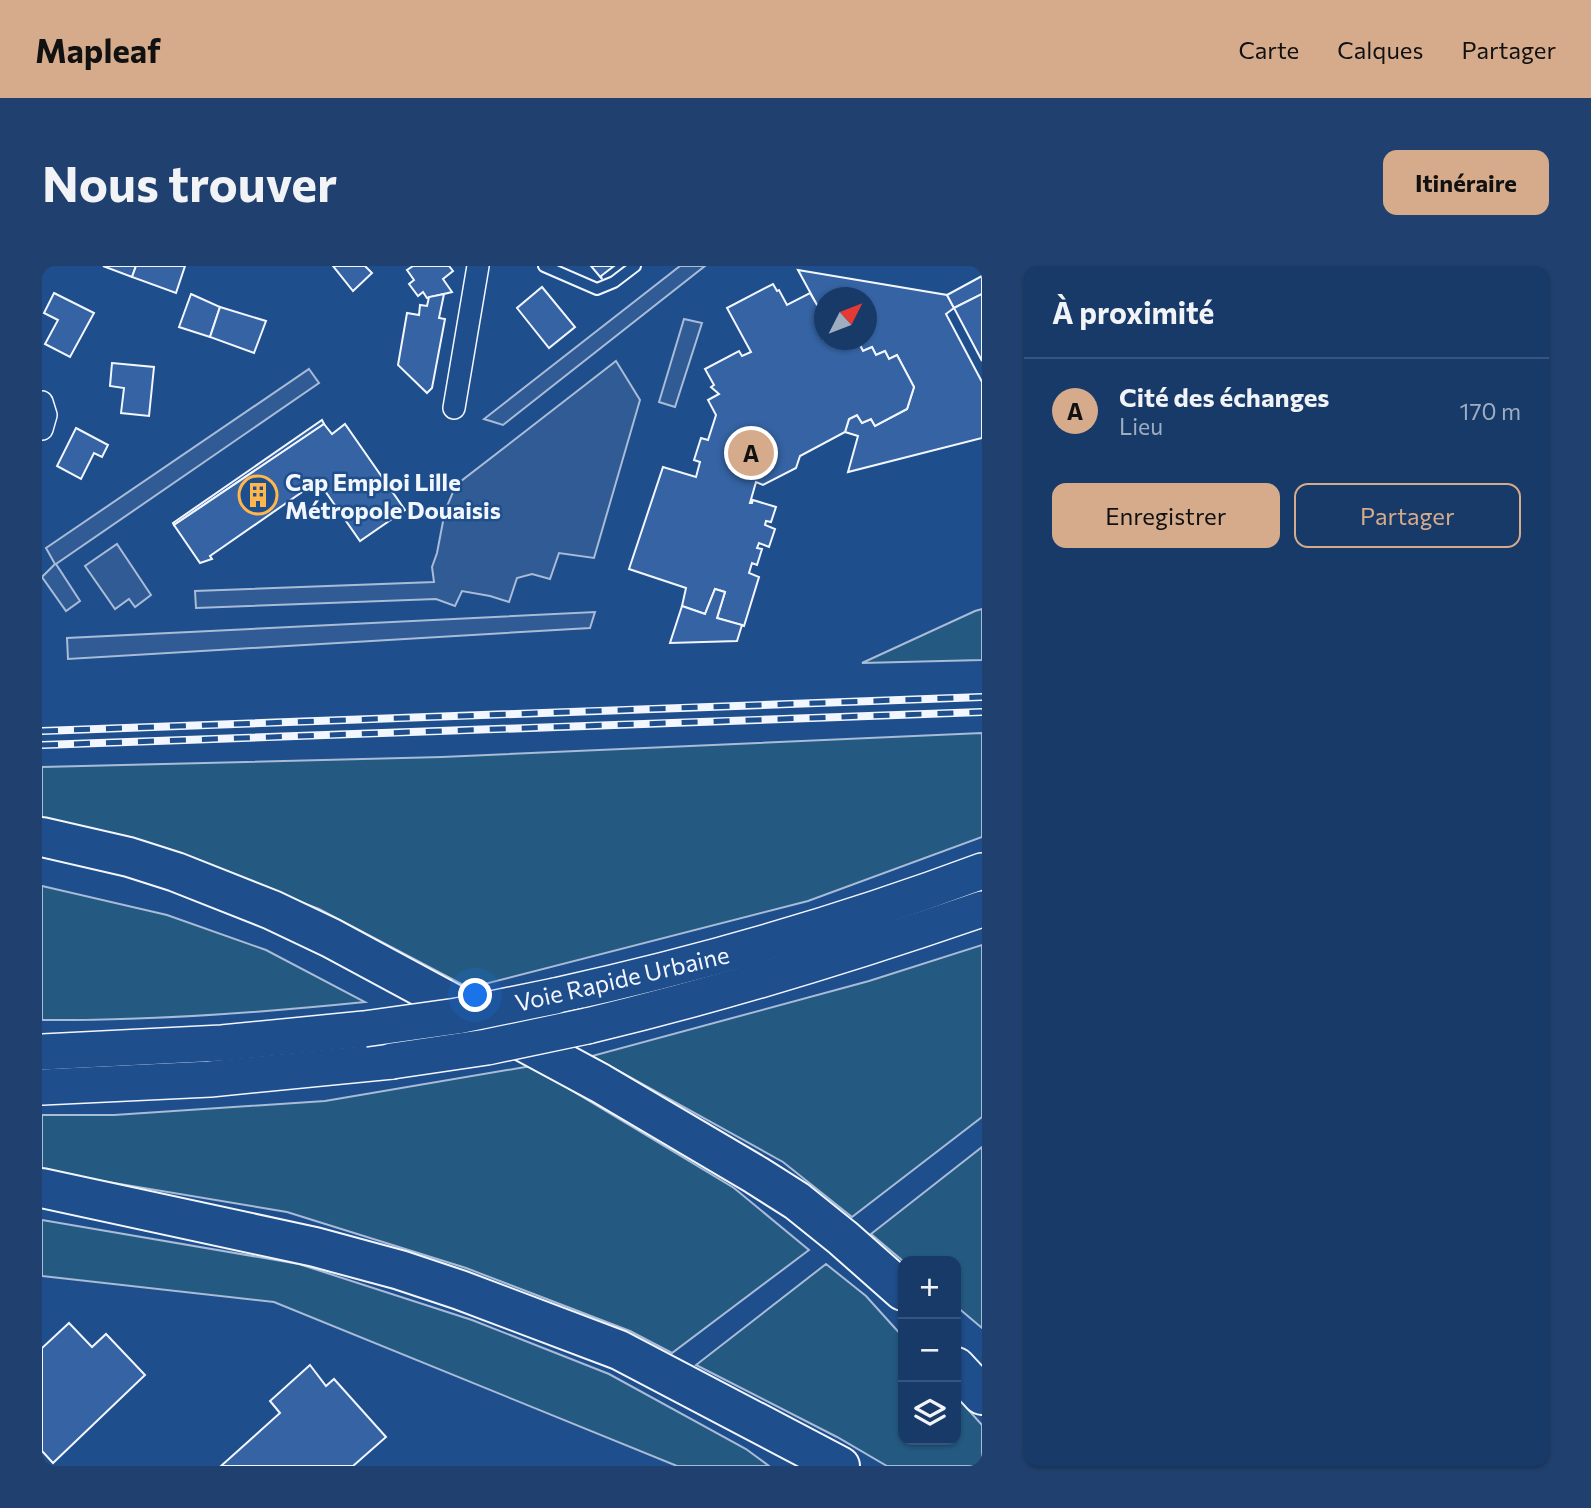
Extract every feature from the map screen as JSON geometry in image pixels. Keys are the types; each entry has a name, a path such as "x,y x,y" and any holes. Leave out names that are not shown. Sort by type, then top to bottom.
{"highway":[{"path":"42,837 129,857 232,893 306,925 600,1083 756,1175 797,1201 898,1287"},
{"path":"42,862 147,883 233,909 324,945 420,988"},
{"name":"Voie Rapide Urbaine","path":"42,1052 222,1042 457,1016 640,977 775,940 982,871"},
{"name":"Voie Rapide Urbaine","path":"42,1087 210,1079 392,1060 487,1046 587,1027 719,993 812,966 982,909"},
{"path":"720,1156 815,1233 898,1309"},
{"path":"42,1188 274,1237 373,1262 460,1290 637,1358 840,1466"},
{"path":"42,1198 193,1220"},
{"path":"532,1318 691,1399 743,1430 795,1466"},
{"path":"961,1343 982,1362"},
{"path":"961,1372 982,1395"}],"street":[{"path":"454,408 478,266"},
{"path":"42,402 46,415 42,429"}],"lane":[{"path":"544,266 597,289 614,282 635,266"}],"shaded area":[{"path":"680,266 705,266 503,425 484,419"},
{"path":"684,319 702,323 675,407 659,402"},
{"path":"616,361 640,400 594,558 559,553 550,579 532,574 517,578 509,602 462,591 455,606 436,599 196,608 195,591 434,582 432,567 445,511 456,485"},
{"path":"309,369 319,383 56,564 80,601 66,611 42,577 55,564 46,548"},
{"path":"117,544 151,595 135,607 129,599 115,609 85,566"},
{"path":"982,609 982,660 862,663 975,611"},
{"path":"595,612 590,628 68,659 67,638"},
{"path":"982,733 982,837 808,901 469,988 319,909 166,851 42,820 42,767 442,757"},
{"path":"42,886 167,915 266,950 365,1002 204,1015 42,1020"},
{"path":"982,945 982,1117 852,1217 783,1162 592,1056 869,981"},
{"path":"531,1066 734,1188 809,1250 672,1353 630,1331 466,1268 287,1212 42,1171 42,1115 114,1115 325,1101"},
{"path":"982,1147 982,1328 961,1310 961,1256 898,1257 871,1234"},
{"path":"42,1220 299,1264 472,1320 609,1374 746,1449 769,1466 677,1466 274,1302 42,1276"},
{"path":"826,1264 866,1296 898,1331 898,1445 961,1445 961,1402 982,1425 982,1466 887,1466 837,1437 696,1365"}],"building":[{"path":"103,266 136,266 132,277"},
{"path":"136,266 185,266 176,293 132,277"},
{"path":"333,266 365,266 372,273 353,291"},
{"path":"413,266 449,266 453,271 443,279 452,292 427,298 423,292 418,296 409,284 414,280 407,270"},
{"path":"591,266 614,266 601,276 602,279"},
{"path":"798,270 947,295 954,308 946,314 982,382 982,438 848,472 858,436 845,432 849,419 857,415 862,423 871,419 875,426 907,409 914,387 897,355 889,359 885,351 876,355 874,350 877,350 877,287 814,287 814,299"},
{"path":"982,276 982,294 954,308 947,295"},
{"path":"773,284 787,305 810,293 814,300 814,350 874,350 876,355 885,351 889,359 897,355 914,387 907,409 875,426 871,419 862,423 857,415 849,419 845,432 800,456 796,468 763,485 756,482 750,503 753,500 776,507 771,522 766,521 765,525 775,529 769,547 759,543 757,548 762,549 757,565 752,563 749,573 759,577 744,626 717,618 725,592 715,589 705,614 682,606 686,588 629,569 663,467 696,477 700,462 694,460 701,438 708,440 716,415 708,400 719,394 711,387 714,385 705,369 739,351 742,356 751,352 727,308"},
{"path":"542,287 575,327 549,348 517,308"},
{"path":"54,293 94,313 70,357 45,344 58,320 44,313"},
{"path":"191,294 220,307 210,337 179,327"},
{"path":"444,294 439,318 445,319 432,388 427,393 398,365 407,313 419,315 420,305 427,306 429,297"},
{"path":"982,294 982,361 954,308"},
{"path":"220,307 266,321 254,353 210,337"},
{"path":"112,363 154,367 149,416 121,413 124,388 110,386"},
{"path":"322,420 324,424 174,525 173,523"},
{"name":"Cap Emploi Lille Métropole Douaisis","path":"324,424 332,434 345,424 405,510 360,541 318,481 210,556 212,559 200,563 174,525"},
{"path":"76,428 108,445 102,457 94,453 81,479 57,466"},
{"path":"715,589 725,592 717,618 742,625 737,641 670,643 682,606 705,614"},
{"path":"69,1323 92,1347 106,1334 145,1375 53,1463 42,1451 42,1348"},
{"path":"310,1365 326,1386 334,1379 386,1437 353,1466 221,1466 280,1413 270,1401"}],"railway":[{"path":"42,731 982,697"},
{"path":"42,745 982,712"}],"place":[{"name":"Cité des échanges","path":"751,453"},
{"name":"Cap Emploi Lille Métropole Douaisis","path":"258,495"}]}
